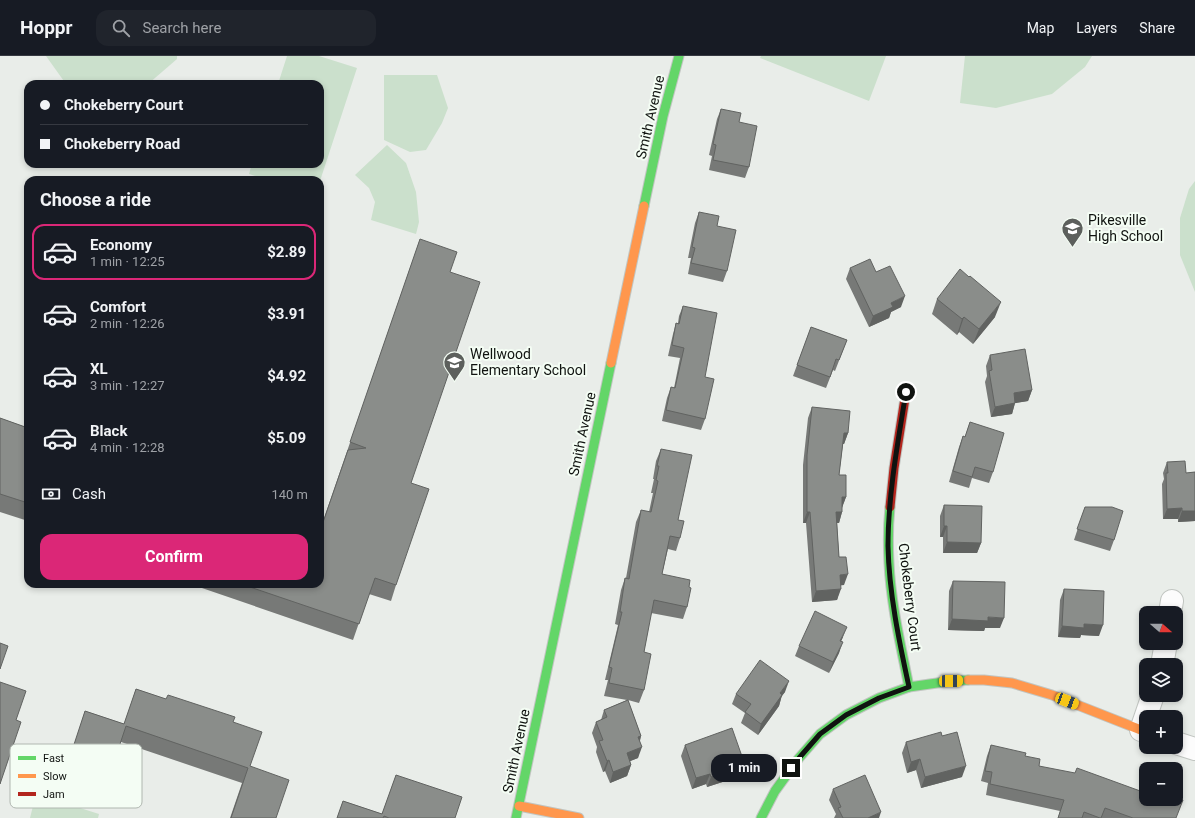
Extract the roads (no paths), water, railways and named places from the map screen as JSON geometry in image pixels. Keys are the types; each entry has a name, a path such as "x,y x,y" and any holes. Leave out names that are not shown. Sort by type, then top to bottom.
{"street":[{"name":"Smith Avenue","path":"516,818 663,116 679,56"},
{"name":"Chokeberry Court","path":"906,392 890,502 888,546 896,625 909,687"},
{"path":"761,818 774,791 799,758 820,734 846,715 879,698 909,687 951,681 984,680 1012,683 1052,695 1139,729"},
{"path":"1183,745 1195,749"},
{"path":"519,806 579,818"}],"place":[{"name":"Pikesville High School","path":"1073,248"},
{"name":"Wellwood Elementary School","path":"454,382"}]}
